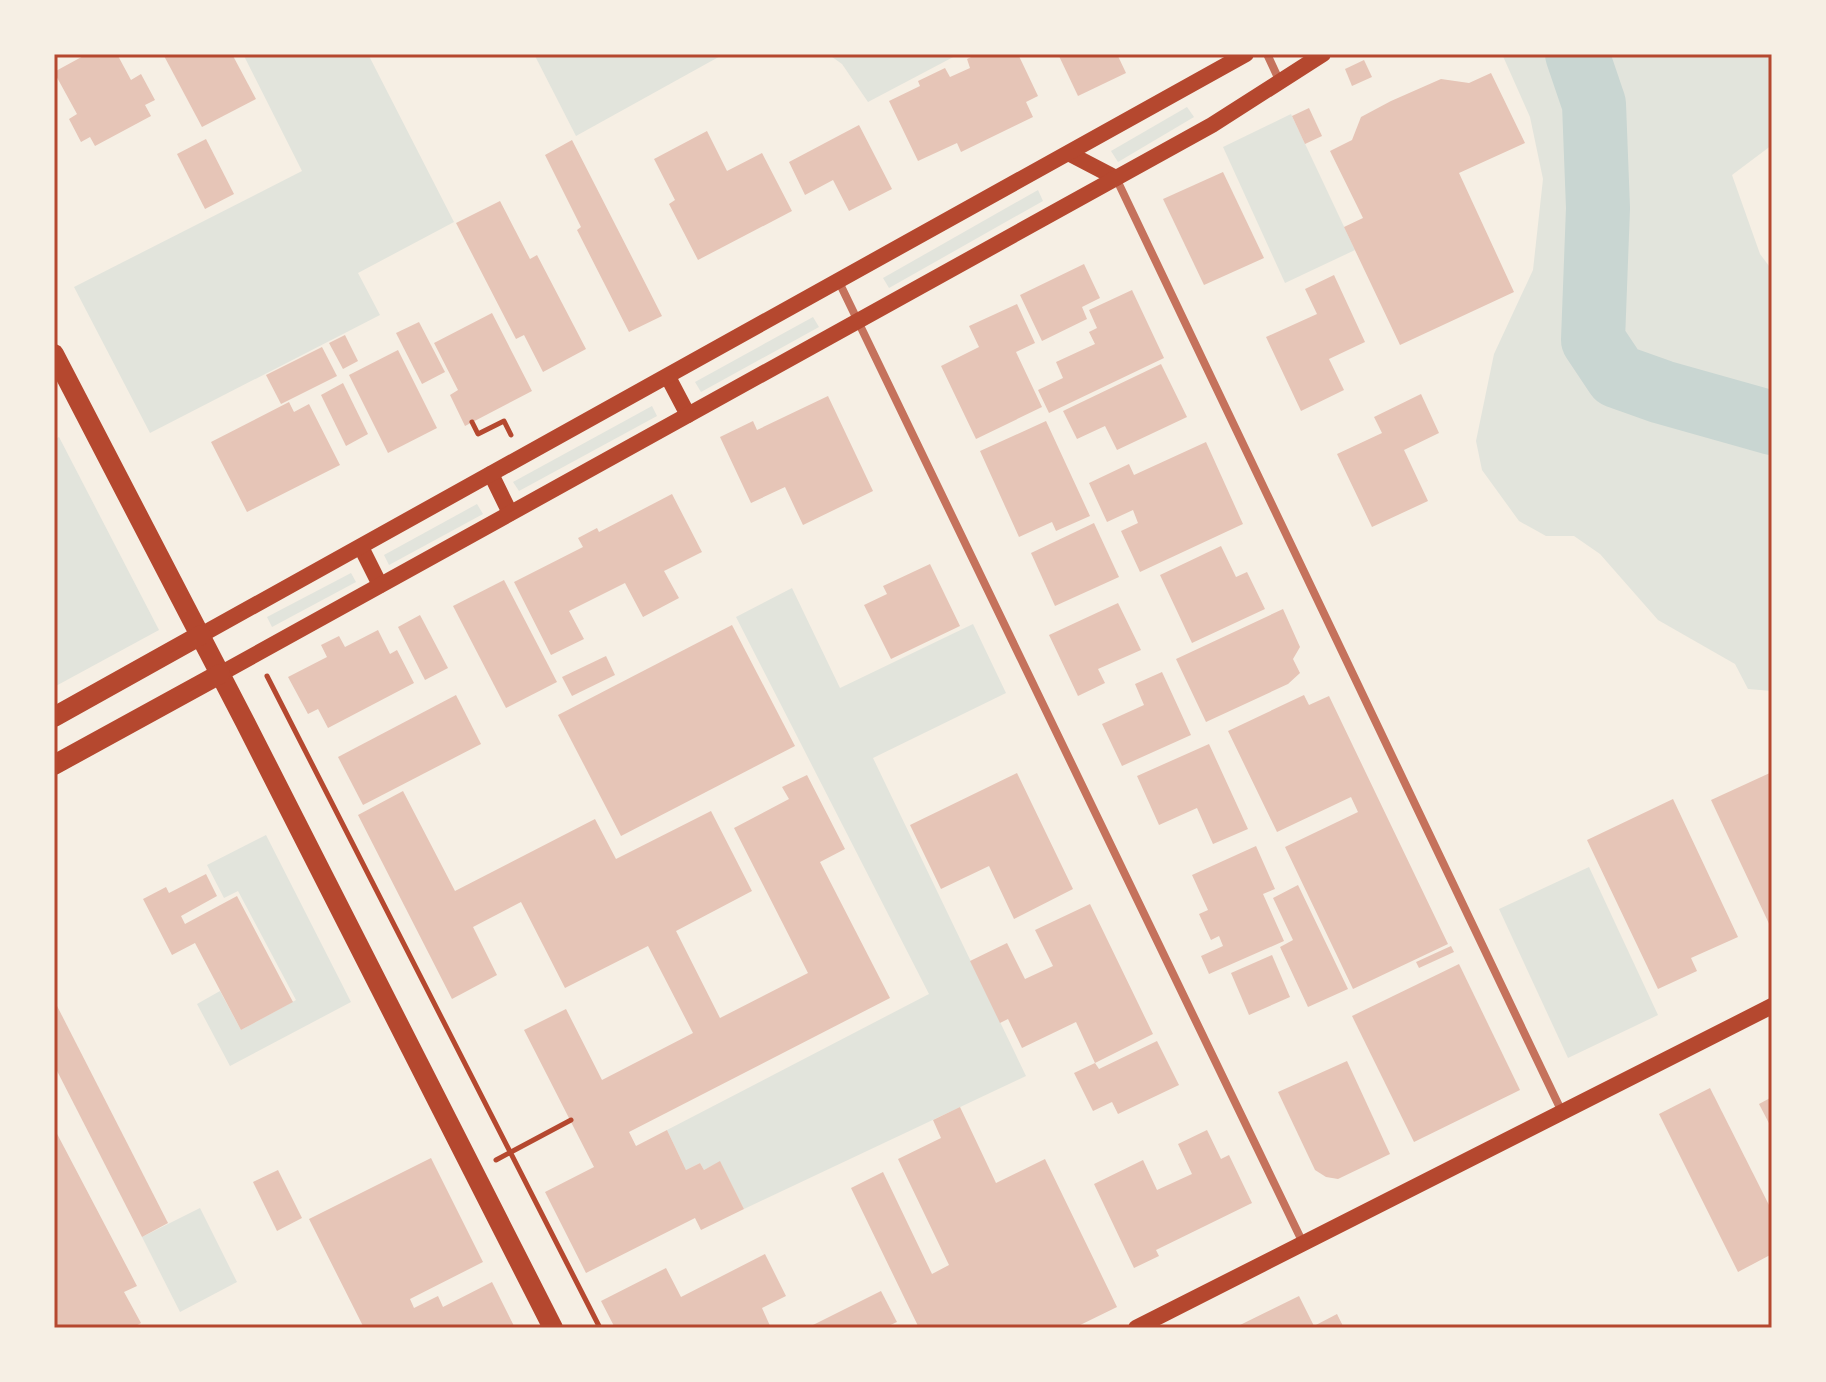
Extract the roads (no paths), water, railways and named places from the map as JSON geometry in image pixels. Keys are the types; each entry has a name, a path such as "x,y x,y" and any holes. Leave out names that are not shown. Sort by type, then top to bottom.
{"main road":[{"path":"54,717 1246,54"},
{"path":"54,765 1212,125 1323,54"},
{"path":"1070,154 1116,178"},
{"path":"54,354 201,635 553,1328"},
{"path":"668,377 688,415"},
{"path":"491,474 510,513"},
{"path":"361,547 380,585"},
{"path":"1136,1328 1772,1006"}],"street":[{"path":"1267,54 1281,83"},
{"path":"1116,178 1562,1112"},
{"path":"839,282 1303,1243"}],"waterway":[{"path":"1577,54 1594,104 1598,208 1593,340 1617,376 1772,423"}]}
